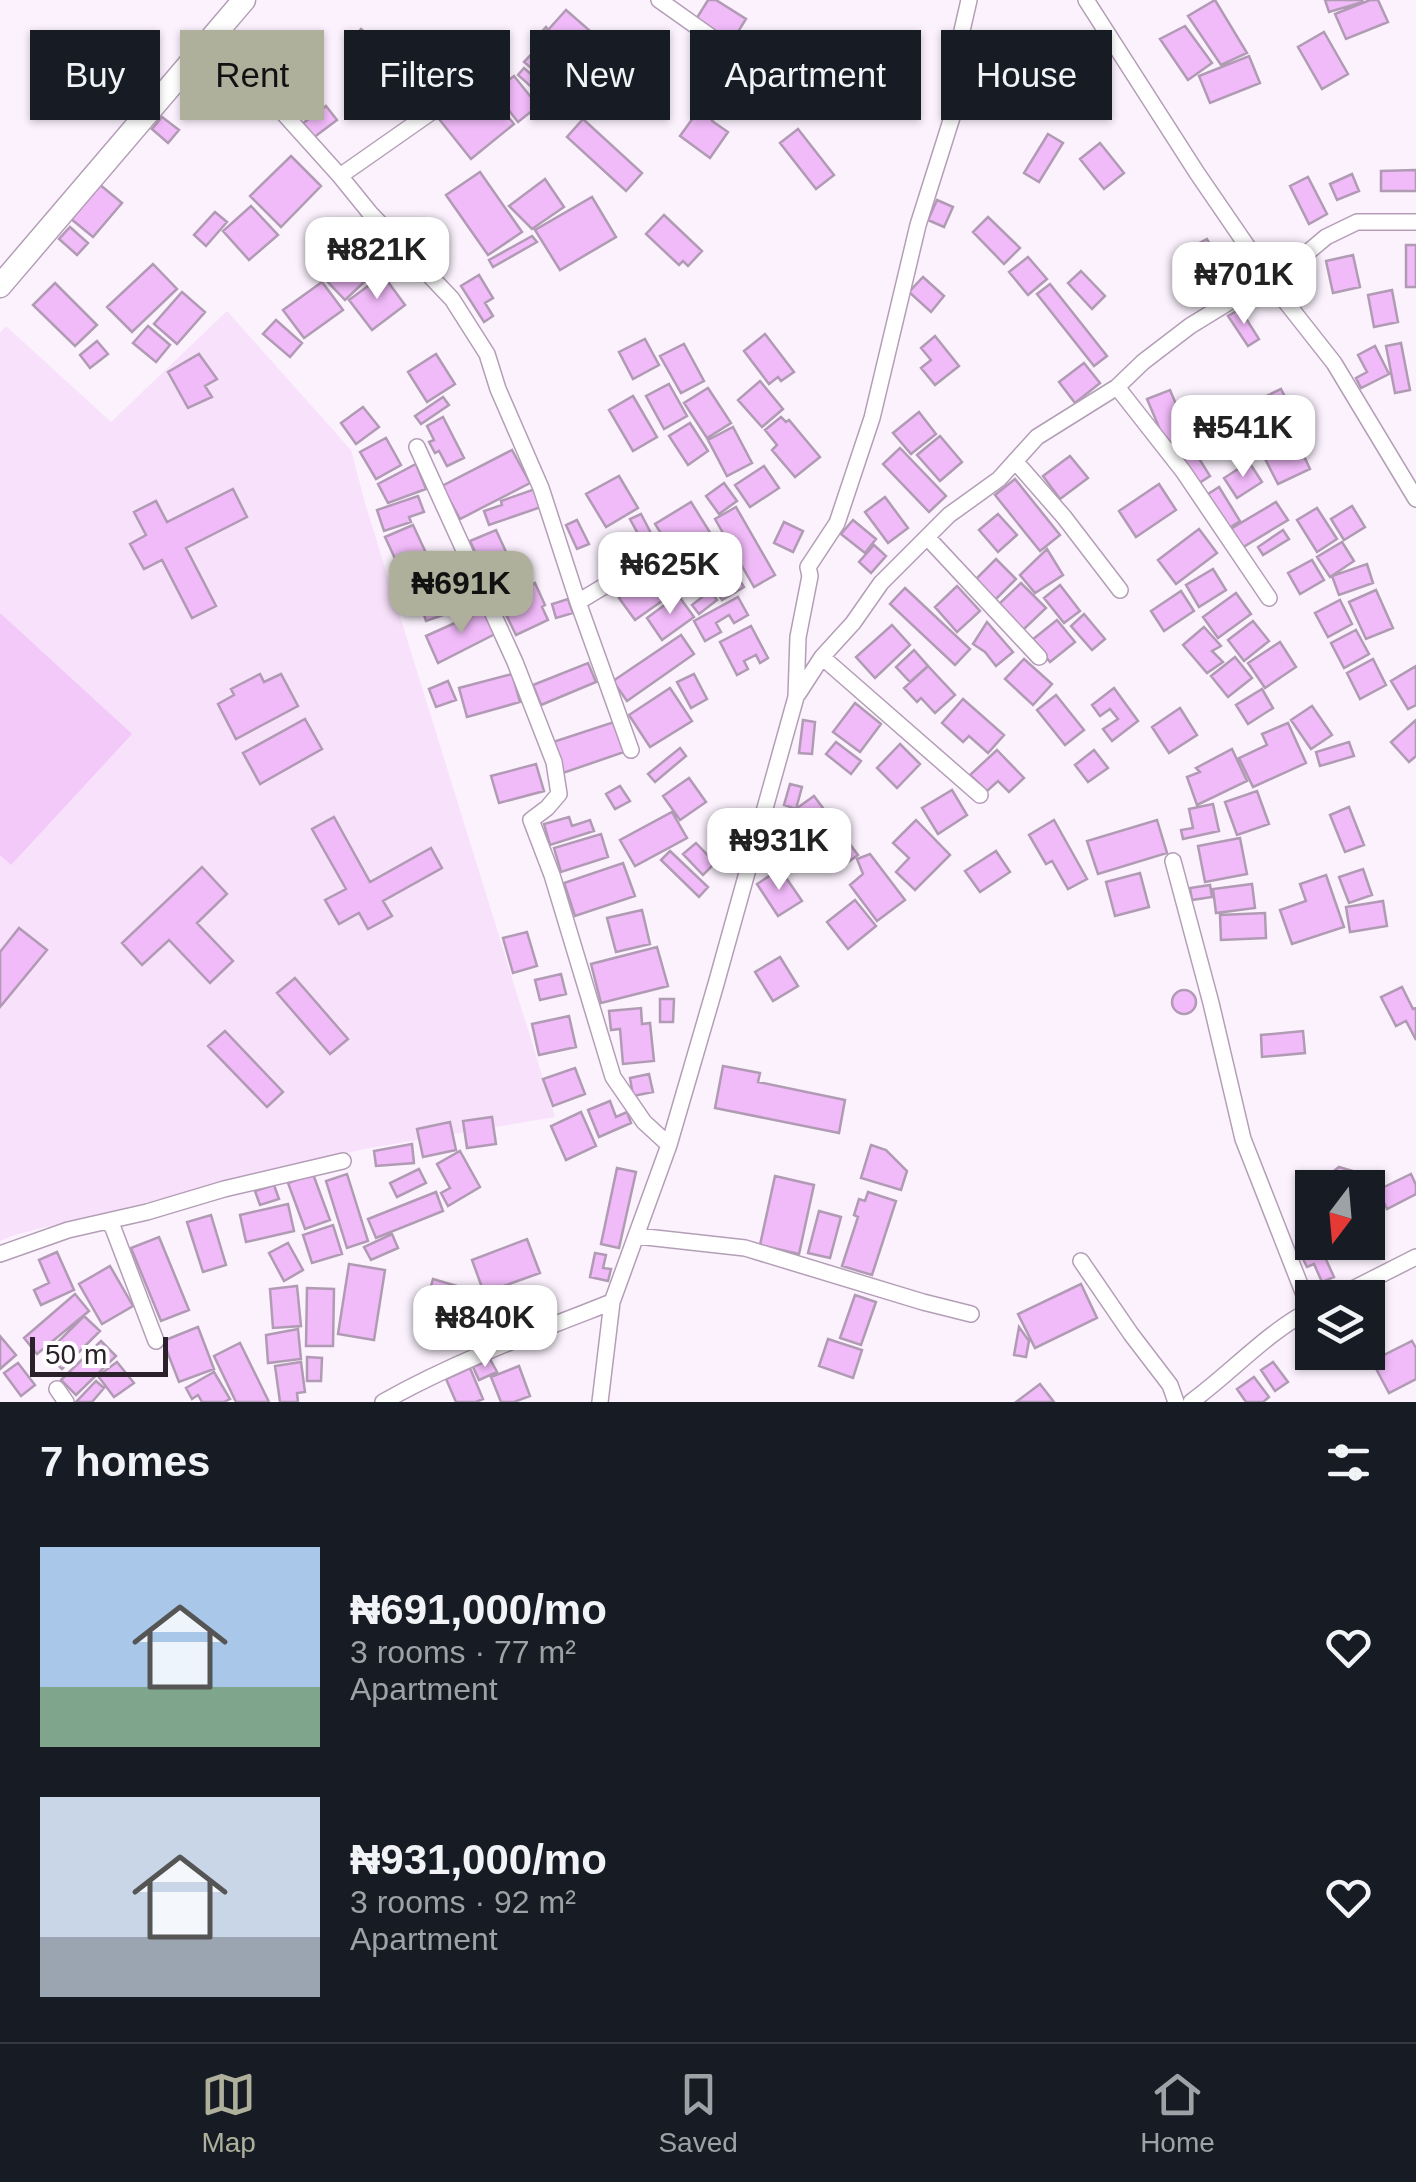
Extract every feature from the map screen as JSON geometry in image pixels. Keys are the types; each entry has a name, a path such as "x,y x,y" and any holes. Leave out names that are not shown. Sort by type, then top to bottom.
{"main road":[{"path":"217,30 244,0"},
{"path":"0,286 180,73"}],"street":[{"path":"660,0 702,30"},
{"path":"600,1402 612,1302 669,1145 796,697 798,637 810,576 808,566 837,523 872,418 918,225 954,110 958,48 969,0"},
{"path":"1086,0 1197,173 1334,363 1416,499"},
{"path":"290,120 370,213 452,299 487,354 562,545 578,602 631,750"},
{"path":"340,176 420,120"},
{"path":"1260,262 1294,264 1326,238 1357,222 1416,222"},
{"path":"796,697 822,657 882,583 949,515 999,480 1037,437 1116,387 1190,326 1270,277"},
{"path":"1116,387 1183,471 1269,598"},
{"path":"417,447 515,662 554,762 559,794 531,820 552,875 613,1077 644,1122 669,1145"},
{"path":"1015,461 1120,590"},
{"path":"927,537 1039,657"},
{"path":"578,602 661,552"},
{"path":"822,657 980,796"},
{"path":"1173,861 1243,1139 1299,1280"},
{"path":"0,1254 68,1230 342,1162"},
{"path":"104,1222 113,1228 156,1340"},
{"path":"637,1236 744,1248 971,1314"},
{"path":"1371,1280 1416,1257"},
{"path":"1081,1260 1170,1385 1176,1402"},
{"path":"382,1402 503,1345 612,1302"},
{"path":"1191,1402 1295,1317"}],"shaded area":[{"path":"227,311 351,450 555,1117 364,1149 0,1241 0,333 6,326 111,422"},
{"path":"0,613 132,734 11,865 0,855"}],"building":[{"path":"708,0 716,0 746,19 739,30 710,30 695,21"},
{"path":"1215,0 1247,53 1221,65 1188,16"},
{"path":"1325,0 1362,0 1363,2 1329,12"},
{"path":"1378,0 1388,22 1346,39 1335,14"},
{"path":"566,10 589,30 548,30"},
{"path":"1185,26 1212,63 1188,80 1160,39"},
{"path":"1324,32 1348,74 1322,89 1298,47"},
{"path":"1249,56 1260,83 1210,103 1199,76"},
{"path":"524,68 530,73 530,86 518,75"},
{"path":"514,76 530,96 530,112 518,122 510,112 510,79"},
{"path":"324,108 337,120 313,138 302,124 324,120"},
{"path":"162,117 179,130 168,143 152,129"},
{"path":"510,119 514,124 471,159 440,120"},
{"path":"584,120 642,173 626,191 567,137"},
{"path":"692,120 713,120 728,132 710,158 680,136"},
{"path":"798,129 834,175 816,189 780,143"},
{"path":"1048,134 1063,143 1039,182 1024,173"},
{"path":"1100,143 1124,173 1104,189 1080,159"},
{"path":"291,156 321,186 281,227 250,196"},
{"path":"1416,170 1416,191 1381,191 1381,171"},
{"path":"480,172 522,232 488,255 446,195"},
{"path":"1352,174 1359,191 1337,200 1330,184"},
{"path":"1308,177 1327,214 1309,224 1290,186"},
{"path":"545,179 564,207 532,229 509,206"},
{"path":"99,184 122,203 93,237 70,218"},
{"path":"592,197 616,237 560,270 535,230"},
{"path":"937,200 953,207 944,227 928,220"},
{"path":"251,206 278,235 249,260 223,231"},
{"path":"215,212 227,222 206,246 194,235"},
{"path":"664,215 702,251 688,266 683,261 679,265 646,234"},
{"path":"988,217 1020,248 1004,264 973,232"},
{"path":"70,227 88,243 77,255 59,239"},
{"path":"368,229 398,265 388,274 358,239"},
{"path":"532,236 537,242 493,267 489,260"},
{"path":"1207,239 1232,283 1219,290 1194,246"},
{"path":"1406,245 1416,245 1416,287 1406,287"},
{"path":"355,250 375,272 345,300 325,279"},
{"path":"1353,255 1360,287 1333,293 1326,261"},
{"path":"1028,257 1047,279 1028,295 1009,272"},
{"path":"153,264 177,289 132,332 107,307"},
{"path":"1081,271 1105,296 1092,309 1068,283"},
{"path":"383,275 405,305 372,330 349,300"},
{"path":"479,275 493,298 485,303 493,316 484,322 461,286"},
{"path":"923,277 944,296 931,312 909,292"},
{"path":"322,282 343,310 304,338 283,310"},
{"path":"55,283 97,325 75,346 33,305"},
{"path":"1050,284 1107,356 1094,366 1037,294"},
{"path":"1392,290 1398,322 1374,327 1368,295"},
{"path":"182,292 205,312 177,344 154,324"},
{"path":"1240,309 1259,339 1248,346 1228,316"},
{"path":"276,320 302,343 290,357 263,334"},
{"path":"148,326 170,345 156,362 133,343"},
{"path":"765,334 794,372 769,384 744,351"},
{"path":"935,336 959,366 935,385 921,368 931,360 921,348"},
{"path":"645,339 659,365 633,379 619,352"},
{"path":"97,341 108,354 90,368 80,355"},
{"path":"1401,343 1410,390 1395,393 1386,346"},
{"path":"684,344 704,381 681,393 660,356"},
{"path":"1375,346 1389,374 1361,388 1356,378 1367,372 1358,355"},
{"path":"199,354 217,379 205,386 212,397 188,408 168,372"},
{"path":"436,354 455,384 427,402 408,372"},
{"path":"1084,363 1100,383 1075,403 1059,382"},
{"path":"760,381 783,409 762,427 738,400"},
{"path":"669,384 687,416 664,429 646,396"},
{"path":"708,388 731,423 707,438 684,403"},
{"path":"1281,389 1294,414 1254,433 1241,408"},
{"path":"1170,390 1189,435 1166,444 1147,399"},
{"path":"633,396 657,437 633,451 609,410"},
{"path":"443,397 449,405 421,424 415,416"},
{"path":"363,407 379,427 356,444 341,423"},
{"path":"919,412 936,434 911,454 893,433"},
{"path":"443,417 464,458 447,466 429,442 434,440 427,426"},
{"path":"781,417 789,420 820,457 795,477 772,450 777,445 765,430"},
{"path":"690,423 708,451 688,465 669,436"},
{"path":"733,427 752,463 727,476 708,440"},
{"path":"940,436 962,462 940,481 917,455"},
{"path":"1295,437 1310,469 1278,484 1262,453"},
{"path":"386,438 401,465 376,479 360,452"},
{"path":"1188,441 1210,476 1196,485 1174,450"},
{"path":"900,448 946,496 929,512 883,464"},
{"path":"512,450 530,483 460,519 442,486"},
{"path":"1070,456 1088,478 1060,499 1043,476"},
{"path":"1249,462 1262,482 1237,498 1224,478"},
{"path":"416,464 426,489 388,503 378,484"},
{"path":"764,466 779,488 750,507 735,485"},
{"path":"619,476 638,508 606,527 586,494"},
{"path":"1015,479 1060,535 1040,551 995,495"},
{"path":"724,483 737,501 719,514 706,496"},
{"path":"1159,484 1176,510 1136,537 1119,511"},
{"path":"1219,487 1240,521 1223,532 1202,498"},
{"path":"233,489 247,517 186,548 216,606 192,618 162,560 144,569 130,544 146,535 134,512 156,501 167,522"},
{"path":"535,489 541,507 489,525 484,511"},
{"path":"418,496 424,512 409,517 411,522 384,531 377,510"},
{"path":"885,497 908,528 888,543 865,512"},
{"path":"691,502 744,587 722,600 688,545 674,554 655,524"},
{"path":"1276,502 1288,520 1240,549 1229,530"},
{"path":"1352,506 1365,527 1344,540 1331,519"},
{"path":"736,507 775,575 754,587 715,519"},
{"path":"1317,508 1337,539 1317,552 1297,520"},
{"path":"641,514 654,539 644,545 630,519"},
{"path":"998,514 1017,535 998,552 979,530"},
{"path":"577,520 589,544 577,549 566,525"},
{"path":"853,520 876,539 865,553 841,534"},
{"path":"784,522 803,531 793,552 774,543"},
{"path":"413,525 427,555 399,567 385,537"},
{"path":"1199,529 1217,553 1176,584 1158,560"},
{"path":"496,530 518,578 492,589 470,541"},
{"path":"1283,530 1289,539 1263,555 1258,547"},
{"path":"1342,542 1354,561 1330,577 1317,557"},
{"path":"874,545 886,556 871,573 859,562"},
{"path":"1047,549 1063,575 1035,593 1020,575"},
{"path":"996,559 1016,579 995,600 975,580"},
{"path":"658,560 679,589 635,620 619,598 641,582 636,576"},
{"path":"1312,560 1324,580 1300,594 1288,573"},
{"path":"445,561 457,597 450,599 455,611 426,621 410,572"},
{"path":"1367,564 1373,583 1339,595 1332,576"},
{"path":"1213,569 1226,590 1199,607 1186,585"},
{"path":"535,583 548,620 516,635 499,600"},
{"path":"1021,583 1046,608 1023,630 999,604"},
{"path":"1060,585 1080,611 1064,623 1044,598"},
{"path":"957,586 980,611 957,632 935,607"},
{"path":"905,588 970,649 955,665 890,604"},
{"path":"1376,590 1393,628 1366,639 1349,602"},
{"path":"710,591 717,600 699,614 692,605"},
{"path":"1181,591 1194,611 1164,631 1151,611"},
{"path":"1236,593 1251,614 1218,638 1203,617"},
{"path":"678,595 694,617 662,640 647,618"},
{"path":"738,597 748,615 734,623 729,615 716,623 721,632 705,641 694,621"},
{"path":"568,599 573,613 556,618 552,604"},
{"path":"1340,600 1352,624 1328,637 1315,613"},
{"path":"486,609 497,633 438,663 426,636"},
{"path":"1084,614 1105,639 1092,650 1071,626"},
{"path":"1057,620 1075,642 1050,662 1032,640"},
{"path":"1253,621 1269,641 1244,661 1228,640"},
{"path":"987,622 1013,652 996,666 973,644"},
{"path":"892,625 910,645 875,678 856,657"},
{"path":"751,626 768,658 760,663 756,655 744,661 748,669 737,675 720,642"},
{"path":"1204,627 1221,646 1212,651 1223,662 1207,673 1183,645"},
{"path":"1356,630 1369,654 1344,668 1331,643"},
{"path":"681,635 694,654 627,701 613,681"},
{"path":"1280,642 1296,667 1265,688 1248,663"},
{"path":"914,650 928,666 910,682 896,667"},
{"path":"1235,657 1252,678 1228,697 1211,676"},
{"path":"1024,659 1052,684 1033,705 1005,679"},
{"path":"1373,659 1386,685 1360,699 1347,673"},
{"path":"588,663 596,682 541,705 533,685"},
{"path":"928,666 955,695 935,713 904,688"},
{"path":"1416,666 1416,705 1408,709 1391,681"},
{"path":"260,674 264,682 281,674 298,706 236,739 218,704 234,695 231,689"},
{"path":"512,674 520,702 467,717 459,688"},
{"path":"694,674 707,699 691,708 677,682"},
{"path":"448,681 456,700 436,707 429,689"},
{"path":"670,688 692,721 650,747 629,715"},
{"path":"1114,688 1138,721 1112,741 1103,729 1118,719 1110,709 1100,716 1092,705"},
{"path":"1262,689 1273,708 1248,724 1236,705"},
{"path":"1056,695 1084,730 1065,745 1037,710"},
{"path":"963,699 1004,735 988,753 969,736 963,742 942,723"},
{"path":"855,703 881,724 860,752 833,732"},
{"path":"1312,706 1332,735 1311,749 1291,720"},
{"path":"1180,708 1197,735 1169,753 1152,727"},
{"path":"305,719 322,749 260,784 243,753"},
{"path":"803,720 815,722 812,754 799,753"},
{"path":"1416,720 1416,756 1409,762 1391,742"},
{"path":"614,722 624,752 563,773 553,742"},
{"path":"1288,723 1306,763 1253,787 1239,758 1267,745 1262,734"},
{"path":"836,742 861,761 851,774 826,754"},
{"path":"1349,742 1354,756 1320,766 1316,752"},
{"path":"900,744 920,764 897,788 877,768"},
{"path":"680,748 686,756 655,782 648,774"},
{"path":"1232,749 1247,781 1197,805 1187,777"},
{"path":"997,750 1024,778 1009,792 998,781 987,791 970,775"},
{"path":"1094,750 1108,768 1088,782 1075,765"},
{"path":"536,764 544,791 499,803 491,776"},
{"path":"689,778 706,802 680,820 663,796"},
{"path":"790,784 802,787 796,809 784,805"},
{"path":"620,786 630,801 615,809 606,794"},
{"path":"952,790 967,815 938,834 922,808"},
{"path":"1257,791 1269,824 1237,835 1225,802"},
{"path":"814,796 858,855 837,870 793,811"},
{"path":"1213,804 1219,831 1183,839 1181,830 1193,828 1189,809"},
{"path":"1349,807 1364,845 1345,852 1330,815"},
{"path":"672,812 687,838 635,866 620,840"},
{"path":"334,817 370,882 431,848 442,868 383,901 392,916 368,929 359,913 339,924 325,900 346,889 312,829"},
{"path":"569,817 572,826 590,820 594,831 550,845 544,824"},
{"path":"916,820 950,855 915,890 896,872 909,858 893,843"},
{"path":"1054,820 1087,879 1068,889 1052,861 1046,864 1029,835"},
{"path":"1157,820 1167,853 1098,874 1087,841"},
{"path":"601,834 608,857 561,872 554,848"},
{"path":"1240,838 1247,874 1205,882 1198,846"},
{"path":"696,843 715,863 703,875 683,854"},
{"path":"670,851 708,887 699,897 661,860"},
{"path":"996,851 1010,872 980,892 965,871"},
{"path":"870,854 905,900 877,921 850,885 863,874 857,859"},
{"path":"623,863 635,896 575,916 564,883"},
{"path":"202,867 227,894 197,923 233,961 210,983 169,940 142,965 122,943"},
{"path":"780,869 802,901 778,916 757,884"},
{"path":"1363,869 1372,895 1349,903 1339,877"},
{"path":"1140,873 1149,907 1115,916 1106,882"},
{"path":"1326,875 1344,927 1292,944 1280,910 1306,901 1300,884"},
{"path":"1252,884 1255,908 1216,913 1213,889"},
{"path":"1210,885 1212,897 1192,900 1190,888"},
{"path":"855,900 876,926 848,949 827,922"},
{"path":"1383,901 1387,926 1350,932 1346,907"},
{"path":"642,910 650,944 616,952 607,918"},
{"path":"1265,913 1266,938 1221,940 1220,915"},
{"path":"19,928 47,950 0,1007 0,952"},
{"path":"527,932 537,966 513,973 503,938"},
{"path":"657,947 668,986 601,1003 591,964"},
{"path":"780,957 798,986 773,1001 755,972"},
{"path":"561,974 566,994 540,1000 535,980"},
{"path":"295,978 348,1039 330,1054 277,993"},
{"path":"1402,987 1413,1009 1416,1008 1416,1040 1406,1021 1396,1026 1381,997"},
{"path":"1184,990 1196,1002 1184,1014 1172,1002"},
{"path":"660,999 674,999 673,1022 660,1022"},
{"path":"641,1008 642,1024 650,1023 654,1061 623,1064 620,1029 611,1030 609,1011"},
{"path":"569,1016 576,1047 539,1055 532,1024"},
{"path":"225,1031 283,1092 267,1107 208,1046"},
{"path":"1303,1031 1305,1053 1262,1057 1261,1035"},
{"path":"723,1066 760,1073 758,1082 845,1100 839,1133 715,1108"},
{"path":"575,1068 585,1094 553,1106 543,1079"},
{"path":"649,1074 653,1092 633,1096 630,1078"},
{"path":"610,1101 616,1117 627,1112 631,1123 599,1137 588,1110"},
{"path":"581,1112 596,1146 566,1160 551,1126"},
{"path":"492,1117 496,1144 467,1148 463,1121"},
{"path":"450,1122 456,1150 423,1157 417,1129"},
{"path":"412,1144 414,1163 376,1166 374,1151"},
{"path":"871,1145 886,1150 907,1171 901,1190 861,1178"},
{"path":"460,1151 480,1187 448,1206 441,1193 450,1188 437,1164"},
{"path":"617,1168 636,1172 619,1248 601,1244"},
{"path":"419,1169 426,1183 397,1197 390,1183"},
{"path":"313,1174 330,1220 305,1229 288,1183"},
{"path":"347,1174 368,1241 347,1248 326,1181"},
{"path":"1411,1174 1416,1194 1387,1209 1385,1187"},
{"path":"775,1176 814,1185 799,1254 760,1245"},
{"path":"274,1185 279,1199 260,1205 255,1191"},
{"path":"436,1192 443,1211 376,1238 368,1219"},
{"path":"868,1192 896,1201 872,1275 842,1266 858,1217 854,1215 859,1199 865,1201"},
{"path":"288,1204 294,1231 246,1242 240,1215"},
{"path":"819,1211 841,1217 830,1258 808,1253"},
{"path":"211,1215 226,1265 203,1272 187,1222"},
{"path":"333,1225 342,1254 312,1263 303,1235"},
{"path":"392,1234 398,1248 371,1260 364,1247"},
{"path":"159,1237 189,1310 161,1321 131,1248"},
{"path":"527,1239 540,1273 484,1293 472,1260"},
{"path":"288,1243 303,1270 284,1281 269,1253"},
{"path":"57,1252 74,1290 41,1305 34,1290 49,1283 39,1260"},
{"path":"595,1253 606,1255 603,1268 611,1269 608,1281 590,1277"},
{"path":"1304,1260 1326,1260 1334,1277 1321,1280 1314,1264 1307,1267"},
{"path":"349,1264 385,1270 374,1340 338,1334"},
{"path":"110,1266 133,1306 102,1324 79,1284"},
{"path":"433,1279 464,1288 451,1329 421,1321"},
{"path":"1081,1284 1097,1318 1035,1348 1018,1314"},
{"path":"297,1286 301,1326 273,1328 270,1289"},
{"path":"307,1288 334,1289 333,1346 306,1346"},
{"path":"510,1289 518,1311 468,1328 460,1306"},
{"path":"75,1294 89,1311 37,1354 24,1338"},
{"path":"855,1295 876,1302 861,1345 840,1338"},
{"path":"84,1316 100,1331 62,1369 46,1354"},
{"path":"198,1327 214,1369 179,1382 163,1341"},
{"path":"1019,1327 1029,1341 1026,1357 1014,1355"},
{"path":"298,1329 301,1359 268,1363 266,1335"},
{"path":"0,1336 16,1355 0,1369"},
{"path":"828,1339 862,1350 853,1378 819,1366"},
{"path":"101,1341 116,1356 76,1395 61,1380"},
{"path":"1412,1341 1416,1348 1416,1379 1389,1393 1377,1370 1385,1370 1385,1354"},
{"path":"240,1343 269,1402 236,1402 214,1356"},
{"path":"307,1357 322,1358 321,1381 307,1381"},
{"path":"490,1359 497,1372 479,1380 473,1367"},
{"path":"117,1362 134,1383 114,1397 98,1376"},
{"path":"301,1362 305,1392 297,1393 298,1402 280,1402 275,1366"},
{"path":"1273,1362 1288,1382 1275,1391 1261,1370"},
{"path":"18,1363 35,1385 21,1396 4,1373"},
{"path":"519,1366 530,1396 501,1402 491,1377"},
{"path":"470,1368 483,1399 456,1402 446,1379"},
{"path":"214,1372 230,1399 202,1402 198,1395 192,1399 186,1388"},
{"path":"1254,1377 1269,1397 1263,1402 1246,1402 1237,1389"},
{"path":"96,1381 104,1388 92,1402 76,1402"},
{"path":"1040,1384 1054,1402 1016,1402"}]}
